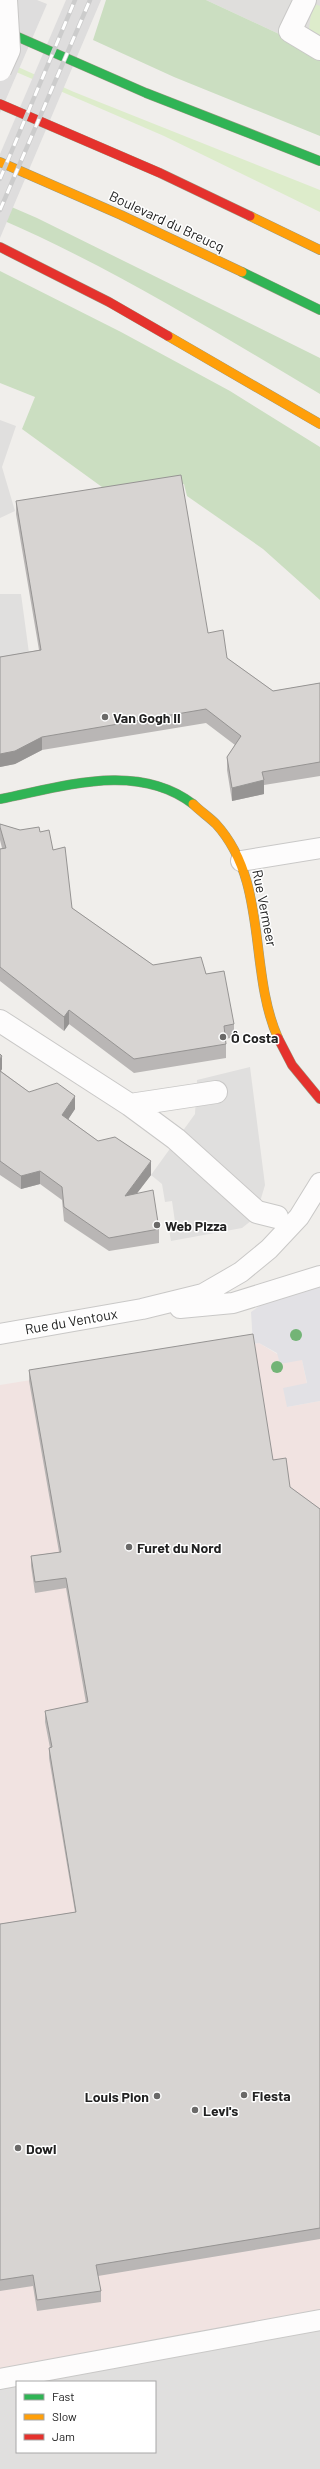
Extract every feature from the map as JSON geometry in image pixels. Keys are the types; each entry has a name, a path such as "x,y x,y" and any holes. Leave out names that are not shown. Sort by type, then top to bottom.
{"main road":[{"path":"0,29 139,90 320,161"},
{"path":"0,104 160,173 320,250"},
{"name":"Boulevard du Breucq","path":"0,162 161,233 320,310"},
{"path":"0,247 109,302 320,424"},
{"name":"Rue Vermeer","path":"0,799 110,781 134,781 153,785 184,799 208,816 230,842 241,861 250,893 267,1005 280,1045 291,1063 320,1099"}],"street":[{"path":"0,70 8,50 6,0"},
{"path":"305,0 290,31 320,49"},
{"path":"0,1021 130,1105 176,1139 257,1212 277,1217"},
{"path":"130,1105 216,1092"}],"lane":[{"path":"241,861 320,848"},
{"name":"Rue du Ventoux","path":"0,1334 142,1309 203,1294 241,1272 286,1232 310,1202 320,1183"},
{"name":"Rue du Ventoux","path":"142,1309 217,1306 320,1276"},
{"path":"0,2379 320,2320"}],"shaded area":[{"path":"206,0 320,0 320,58 277,33"},
{"path":"0,420 16,426 2,467 15,511 0,518"},
{"path":"0,594 21,594 29,653 0,657"},
{"path":"250,1067 265,1185 257,1212 252,1220 242,1228 171,1241 168,1224 175,1222 172,1201 165,1202 162,1184 151,1175 195,1114 197,1080"},
{"path":"320,1287 320,1401 287,1407 283,1388 307,1383 302,1360 280,1364 277,1353 259,1343 253,1344 251,1312 265,1302"},
{"path":"259,1343 277,1354 302,1360 307,1384 287,1407 320,1401 320,2469 0,2469 0,1385"},
{"path":"320,2330 320,2469 0,2469 0,2388 16,2385 16,2453 156,2453 156,2381 39,2381"}],"green space":[{"path":"106,0 206,0 277,33 320,58 320,136 174,77 93,40"},
{"path":"315,4 320,6 320,42 309,29 311,14"},
{"path":"0,59 74,92 320,190 320,212 164,136 0,65"},
{"path":"0,202 37,218 320,358 320,394 123,279 0,219"},
{"path":"0,271 121,332 230,391 320,447 320,600 263,549 187,496 184,484 113,495 22,429 35,397 0,383"}],"pier":[{"path":"0,0 37,0 47,4 0,113"},
{"path":"66,0 101,0 0,238 0,154"}],"building":[{"path":"181,475 208,633 223,630 227,658 273,691 320,683 320,762 262,772 264,780 232,788 227,757 241,736 206,709 42,737 15,751 0,754 0,657 41,650 16,501"},
{"path":"0,824 20,830 39,827 40,832 49,830 53,850 65,847 72,908 153,965 201,957 206,974 224,971 234,1024 224,1026 226,1044 134,1059 69,1010 64,1017 0,967 0,849 6,848"},
{"path":"0,1071 29,1092 57,1083 75,1096 62,1115 98,1141 115,1137 151,1161 125,1196 153,1190 159,1229 109,1238 64,1207 62,1187 40,1171 21,1176 0,1161"},
{"path":"253,1334 273,1460 286,1458 290,1487 320,1509 320,2228 96,2265 101,2291 37,2300 33,2275 0,2280 0,1924 76,1912 49,1748 52,1747 45,1711 88,1702 66,1578 35,1582 31,1556 61,1552 29,1370"}],"railway":[{"path":"0,179 75,0"},
{"path":"0,210 90,0"}],"traffic: fast":[{"path":"0,29 146,93 320,161"},
{"path":"242,272 320,310"},
{"path":"0,799 74,784 124,780 148,783 171,791 193,804"}],"traffic: slow":[{"path":"0,162 121,215 242,272"},
{"path":"250,216 320,250"},
{"path":"168,336 320,424"},
{"path":"193,804 216,824 233,847 244,872 256,928 263,984 269,1012 278,1038"}],"traffic: jam":[{"path":"0,104 160,173 250,216"},
{"path":"0,247 109,302 168,336"},
{"path":"278,1038 292,1065 320,1099"}],"place":[{"name":"Van Gogh II","path":"105,717"},
{"name":"Ô Costa","path":"223,1037"},
{"name":"Web Pizza","path":"157,1225"},
{"name":"Furet du Nord","path":"129,1547"},
{"name":"Fiesta","path":"244,2095"},
{"name":"Louis Pion","path":"157,2096"},
{"name":"Levi's","path":"195,2110"},
{"name":"Dowl","path":"18,2148"}]}
